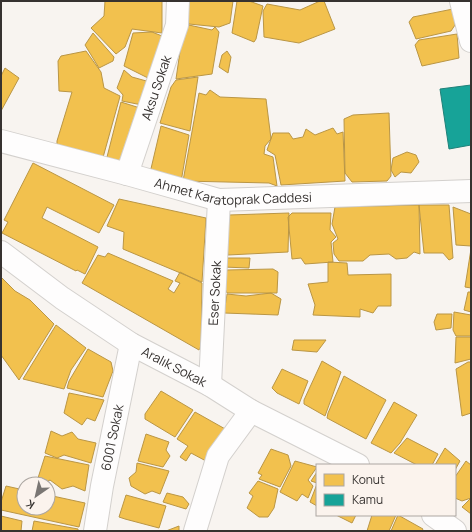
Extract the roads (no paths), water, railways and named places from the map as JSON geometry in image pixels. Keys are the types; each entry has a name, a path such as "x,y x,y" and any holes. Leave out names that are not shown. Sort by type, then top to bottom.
{"street":[{"name":"Aksu Sokak","path":"127,174 177,25 178,1"},
{"path":"461,1 471,41"},
{"name":"Ahmet Karatoprak Caddesi","path":"4,147 127,174 219,200 471,191"},
{"name":"Eser Sokak","path":"210,385 219,200"},
{"name":"Aralık Sokak","path":"1,252 62,298 131,344 210,385 251,411 356,464"},
{"name":"6001 Sokak","path":"95,531 102,486 131,344"},
{"path":"195,531 218,456 251,411"}]}
